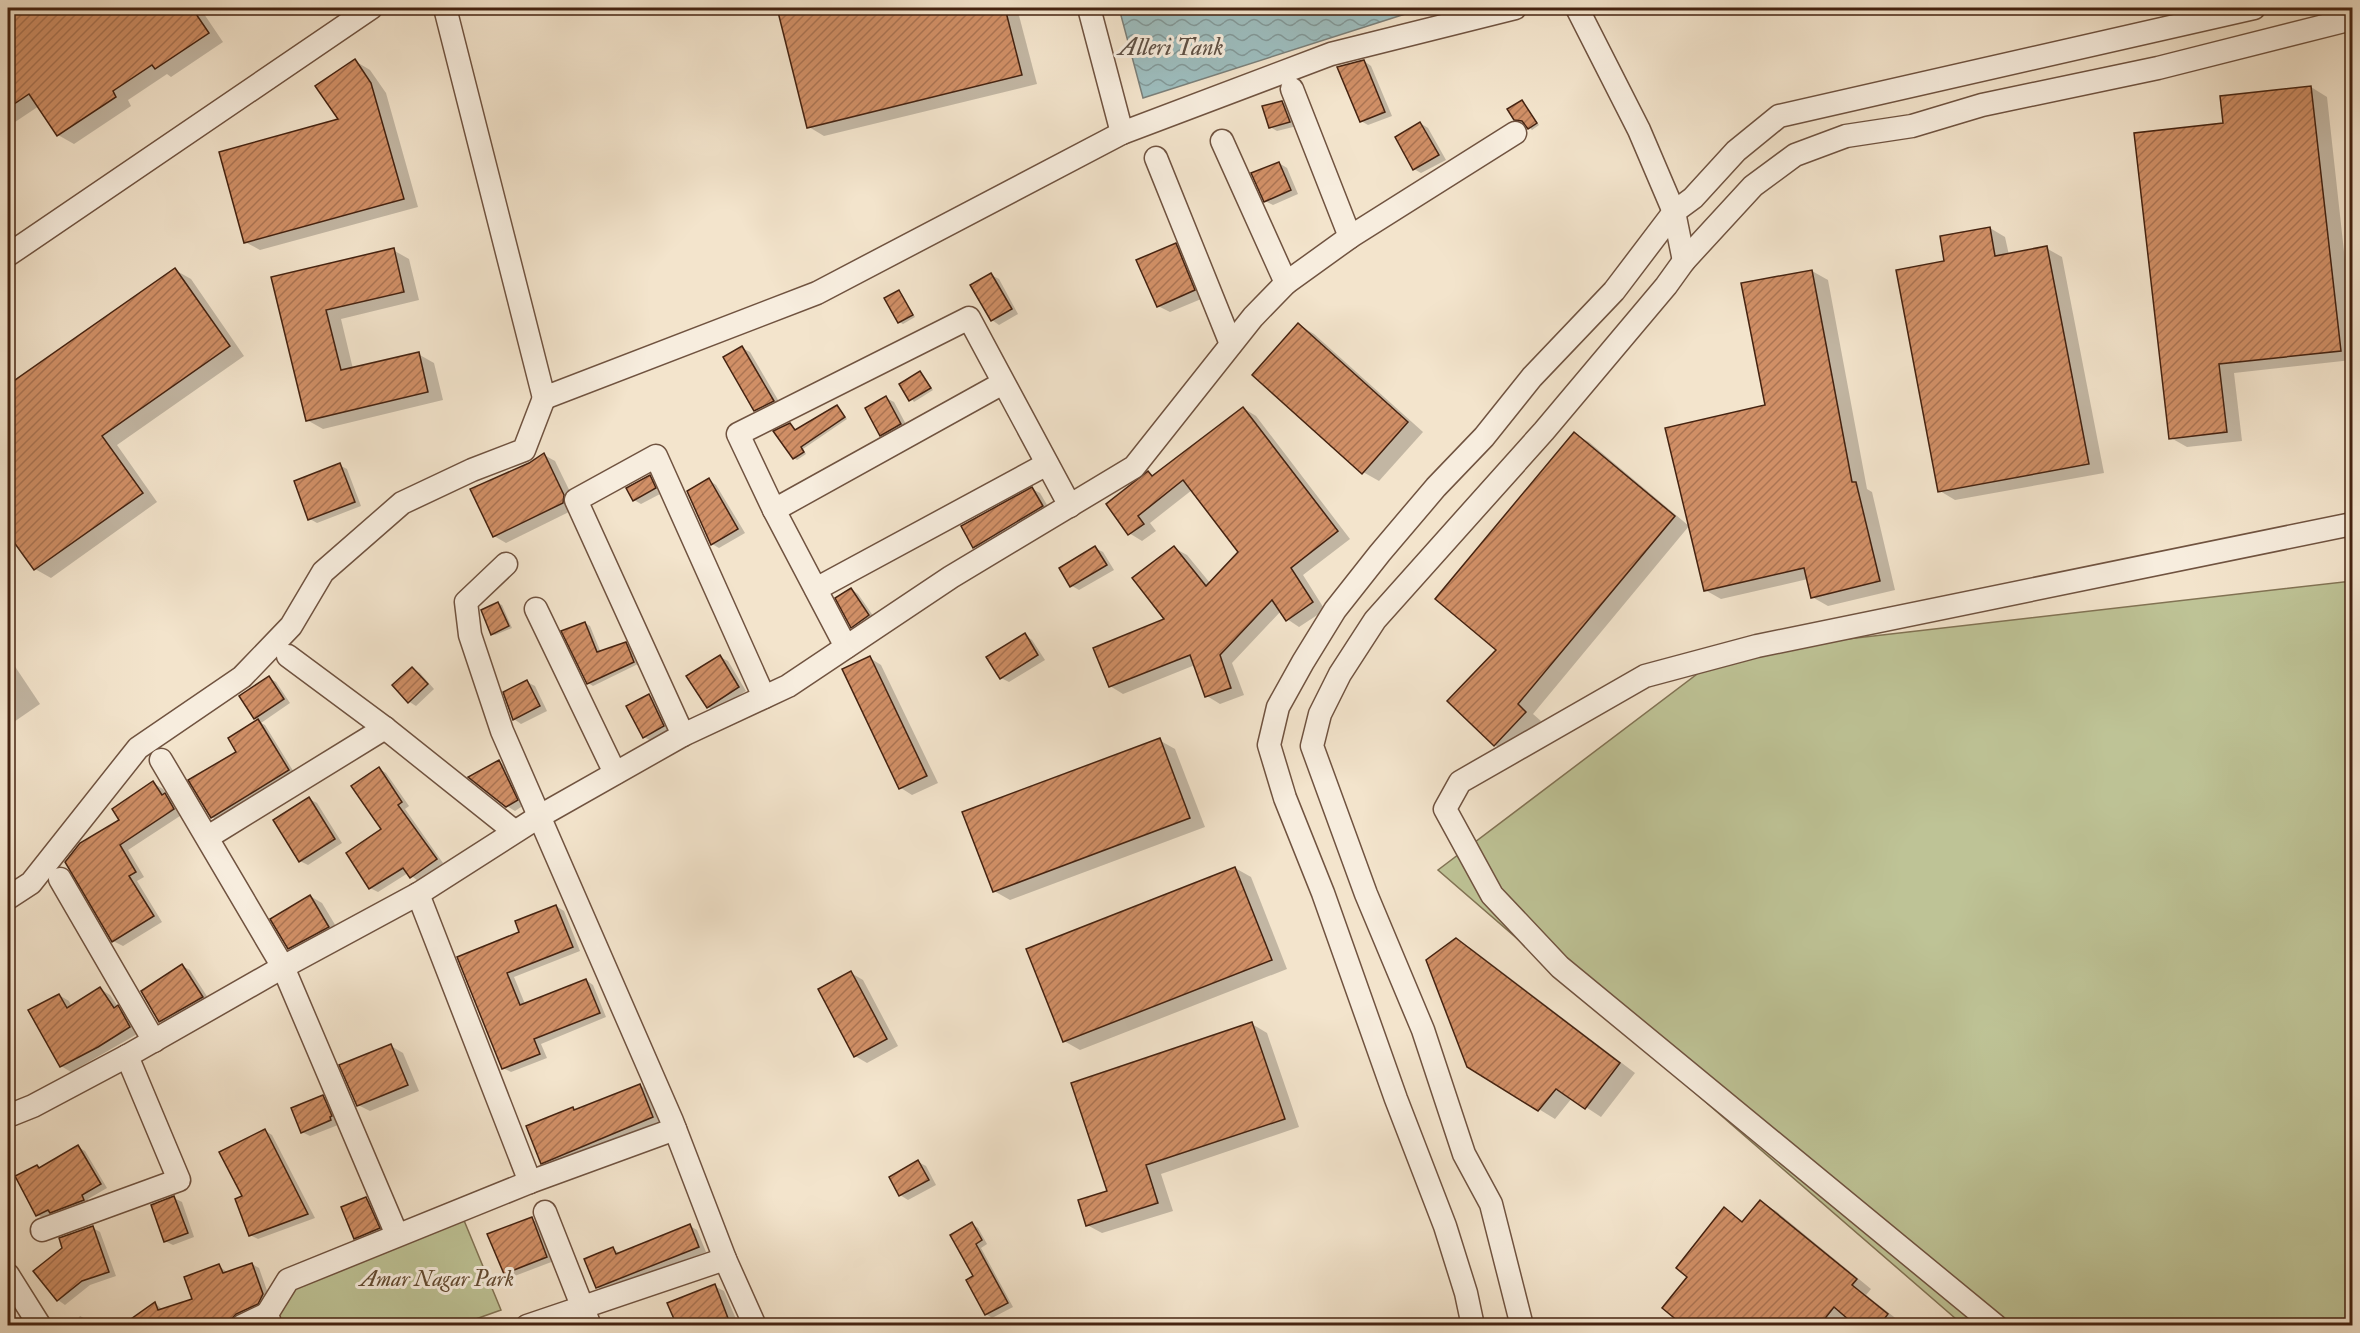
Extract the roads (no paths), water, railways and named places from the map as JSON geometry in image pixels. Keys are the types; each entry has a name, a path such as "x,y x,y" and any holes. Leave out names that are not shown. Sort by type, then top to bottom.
{"street":[{"path":"8,255 372,8"},
{"path":"8,897 31,883 138,748 242,677 291,626 323,572 402,503 472,470 524,450 544,398 446,8"},
{"path":"1089,8 1122,133"},
{"path":"544,398 817,293 1122,133 1331,54 1515,8"},
{"path":"1577,8 1639,130 1674,212 1684,261"},
{"path":"1473,1326 1466,1293 1445,1226 1396,1099 1323,893 1285,798 1269,745 1278,707 1303,662 1335,610 1380,553 1436,487 1484,437 1532,377 1614,291 1674,212 1693,198 1736,151 1779,116 2254,8"},
{"path":"1522,1326 1491,1204 1464,1155 1423,1030 1366,894 1312,746 1320,714 1340,674 1375,620 1544,431 1666,286 1684,261 1753,186 1795,155 1845,136 1912,126 1982,105 2158,68 2352,19"},
{"path":"1292,89 1350,237"},
{"path":"8,1116 33,1106 127,1056 283,967 418,894 514,831 683,735 788,686 951,577 1134,468 1252,317 1286,283 1350,237 1515,133"},
{"path":"1222,141 1286,283"},
{"path":"1156,158 1232,344"},
{"path":"846,647 774,510 738,434 969,318 1070,506"},
{"path":"774,510 1003,383"},
{"path":"683,735 576,500 656,456 764,697"},
{"path":"816,589 1047,464"},
{"path":"1996,1326 1560,966 1492,895 1445,809 1460,782 1645,676 1757,646 2352,524"},
{"path":"507,564 466,602 470,635 502,732 675,1129 725,1259 755,1326"},
{"path":"536,609 615,773"},
{"path":"288,656 385,728 514,831"},
{"path":"208,837 385,728"},
{"path":"161,760 283,967 397,1235"},
{"path":"60,879 154,1041"},
{"path":"418,894 530,1182"},
{"path":"42,1230 179,1180 127,1056"},
{"path":"242,1326 269,1320 288,1280 530,1182 675,1129"},
{"path":"545,1212 586,1316"},
{"path":"527,1326 586,1316 725,1259"},
{"path":"8,1275 40,1326"}],"water":[{"name":"Alleri Tank","path":"1119,8 1424,8 1143,98"}],"park label":[{"name":"Amar Nagar Park","path":"437,1279"}]}
